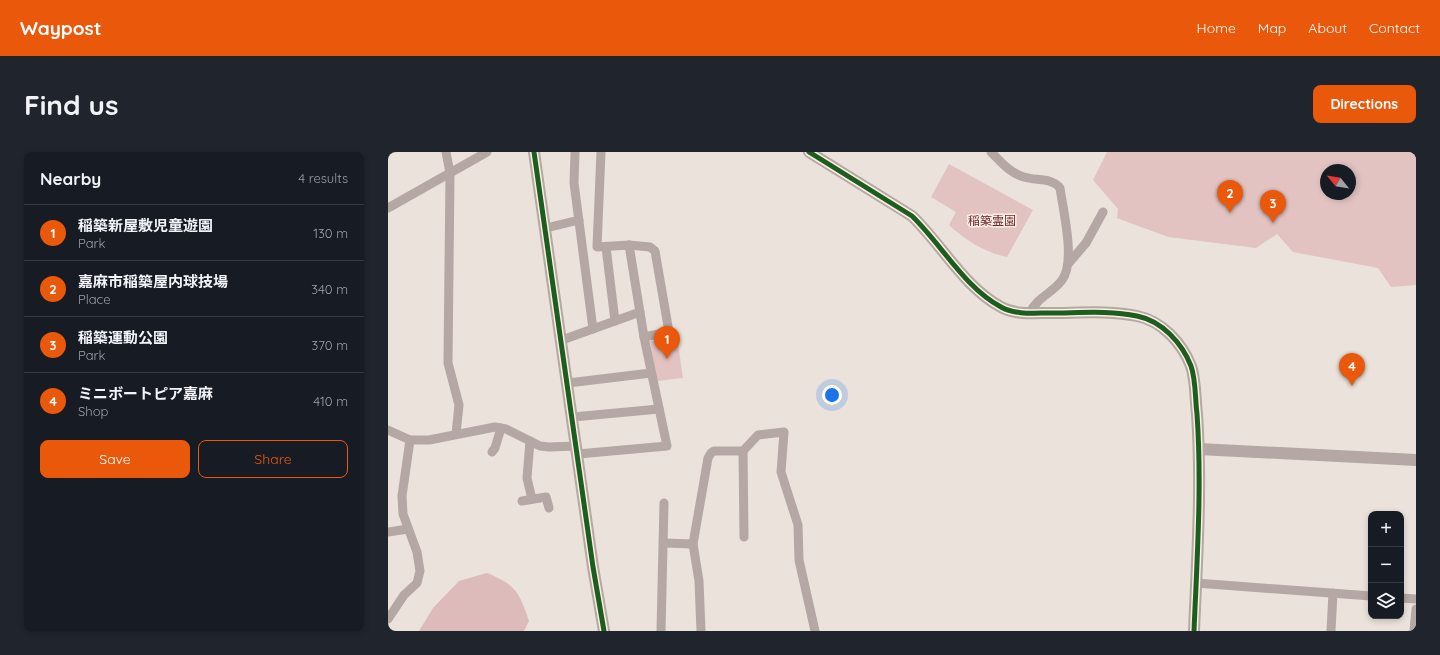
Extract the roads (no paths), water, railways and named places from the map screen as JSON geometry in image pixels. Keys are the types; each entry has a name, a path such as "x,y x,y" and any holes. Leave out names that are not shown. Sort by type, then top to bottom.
{"street":[{"path":"446,152 450,173 448,364 459,405 456,434"},
{"path":"388,208 487,152"},
{"path":"534,152 573,417 593,566 604,631"},
{"path":"575,152 574,183 593,329"},
{"path":"601,152 602,247 615,321"},
{"path":"809,152 912,216 925,229 976,290 1003,308 1030,313 1122,313 1143,317 1158,324 1169,333 1183,350 1191,367 1199,449 1194,631"},
{"path":"991,152 1010,171 1024,177 1056,183 1060,188 1068,264"},
{"path":"1030,313 1033,306 1063,280 1068,264 1086,243 1103,212"},
{"path":"546,228 579,220"},
{"path":"582,250 629,245 650,247 655,251 669,332 644,337"},
{"path":"388,430 410,440 429,440 495,427 550,447 577,450 667,446 644,337 629,245"},
{"path":"562,340 640,312"},
{"path":"568,383 651,373"},
{"path":"573,417 659,409"},
{"path":"492,452 495,448 501,428"},
{"path":"744,537 743,451 758,435 784,432 781,472 798,525 798,560 815,631"},
{"path":"388,619 404,595 417,583 420,571 417,552 404,514 402,496 410,440"},
{"path":"530,441 527,478 532,499"},
{"path":"1199,449 1416,460"},
{"path":"701,631 699,581 693,544 710,453 714,451 743,451"},
{"path":"522,501 546,497 549,508"},
{"path":"661,631 664,503"},
{"path":"388,532 408,528"},
{"path":"664,543 693,544"},
{"path":"1196,583 1368,596"},
{"path":"1331,631 1333,594"},
{"path":"1404,598 1416,599"},
{"path":"1414,631 1416,609"}],"place":[{"name":"嘉麻市稲築屋内球技場","path":"1230,213"},
{"name":"稲築運動公園","path":"1273,223"},
{"name":"稲築新屋敷児童遊園","path":"667,359"},
{"name":"ミニボートピア嘉麻","path":"1352,386"}],"park label":[{"name":"稲築霊園","path":"992,221"}]}
